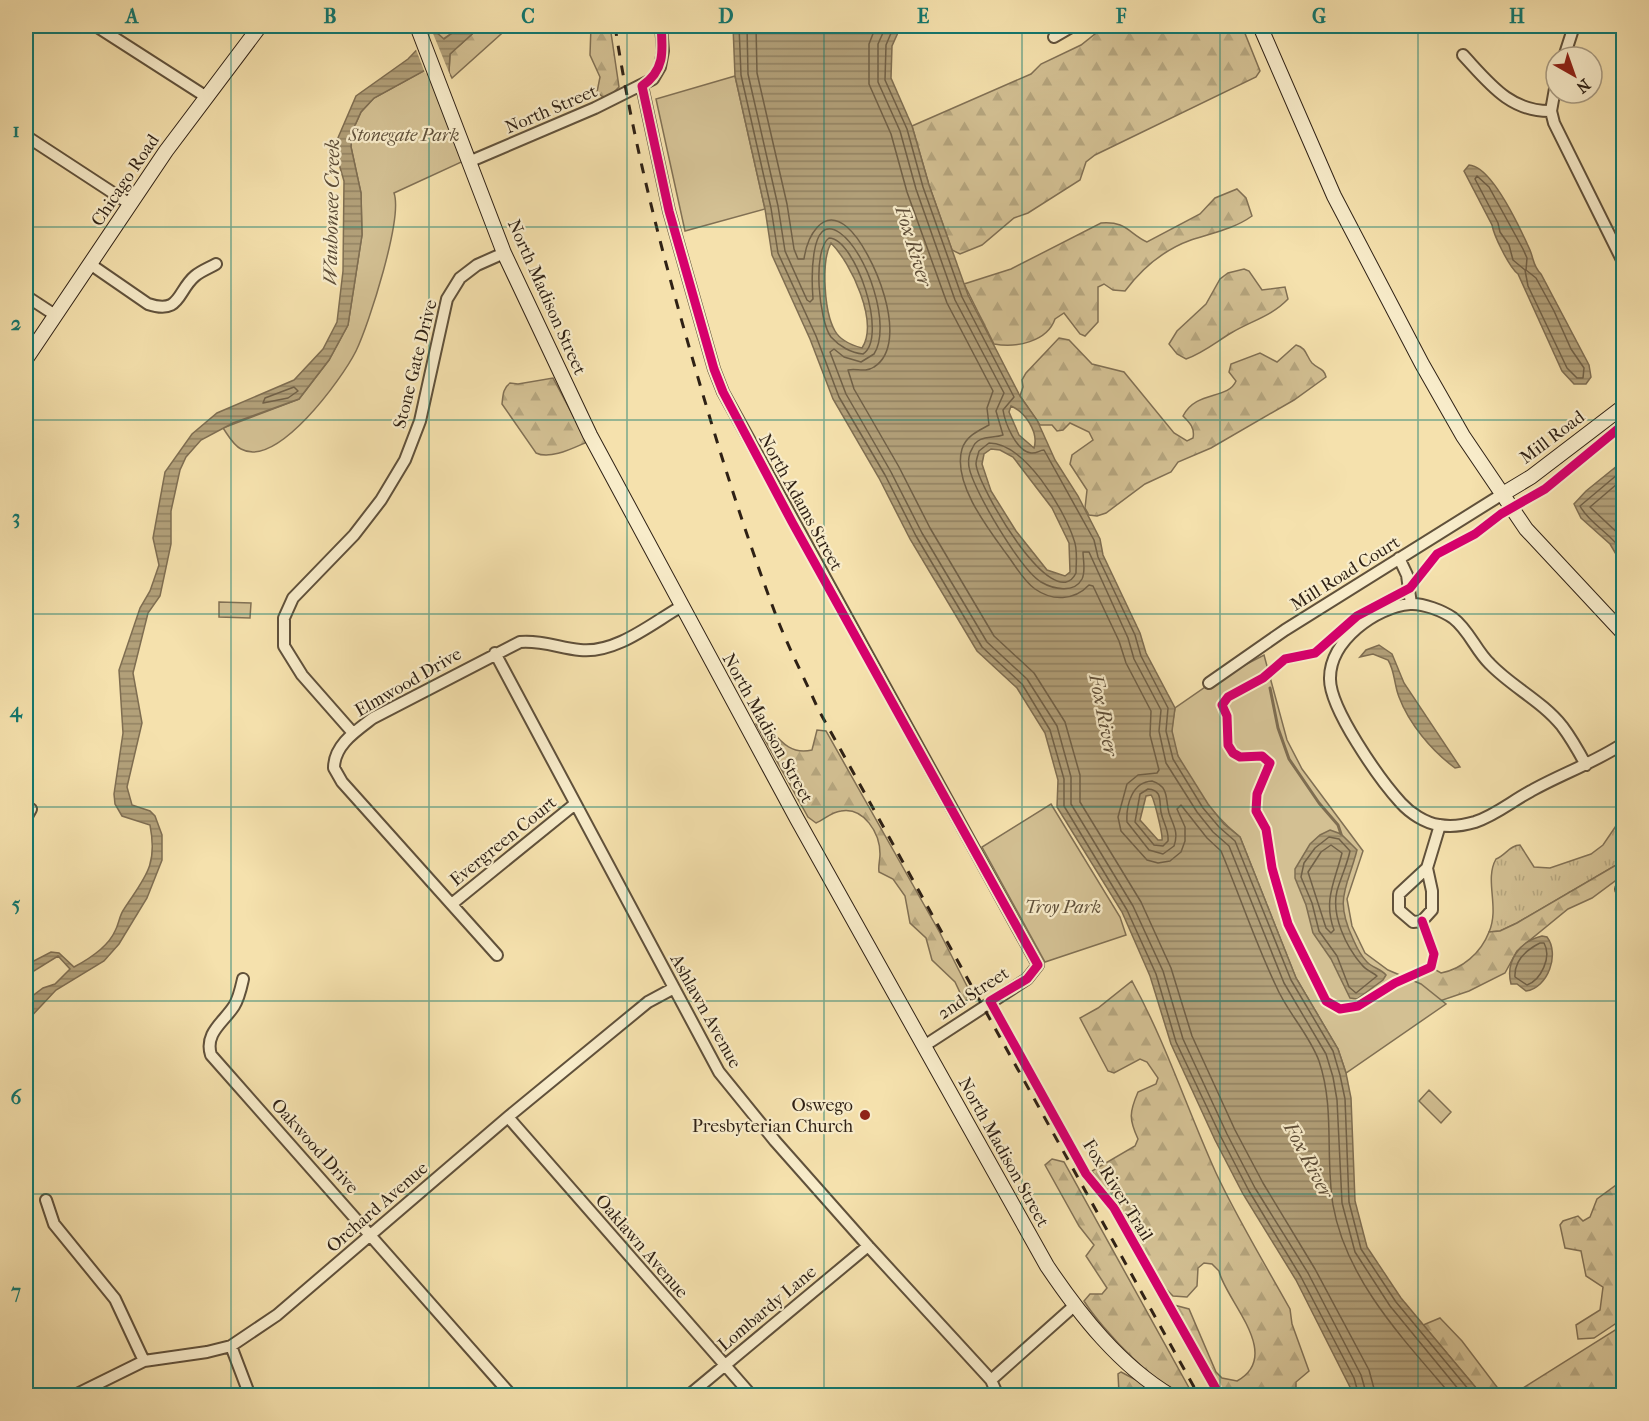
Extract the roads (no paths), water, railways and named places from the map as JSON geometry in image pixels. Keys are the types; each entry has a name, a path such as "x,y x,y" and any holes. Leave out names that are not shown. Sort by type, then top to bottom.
{"street":[{"path":"96,26 205,96"},
{"name":"Chicago Road","path":"26,359 205,96 260,26"},
{"name":"North Madison Street","path":"417,26 471,161 504,253 590,435 924,1046 1047,1266 1074,1306 1114,1352 1171,1395"},
{"path":"642,86 653,79 660,68 663,51 660,26"},
{"path":"1054,37 1073,26"},
{"path":"1260,26 1321,167 1422,364 1501,495 1526,529 1623,634"},
{"path":"1568,45 1574,26"},
{"path":"1463,55 1509,101 1523,108 1551,111"},
{"name":"North Street","path":"471,161 642,86"},
{"name":"North Adams Street","path":"642,86 669,211 714,369 723,392 1038,965"},
{"path":"1552,105 1551,111 1563,141 1623,264"},
{"path":"26,136 130,204"},
{"name":"Stone Gate Drive","path":"353,733 302,675 284,646 284,618 293,598 354,535 381,500 405,460 420,421 447,299 460,278 477,265 504,253"},
{"path":"90,264 148,304 160,308 170,306 178,300 194,277 216,264"},
{"path":"26,296 55,315"},
{"name":"Mill Road","path":"1501,495 1542,469 1623,406"},
{"name":"Mill Road Court","path":"1209,683 1285,630 1501,495"},
{"path":"1399,558 1407,574 1412,604"},
{"path":"1586,765 1562,726 1503,678 1453,618 1431,608 1412,604 1391,609 1354,632 1336,650 1331,665 1330,687 1340,714 1396,797 1413,814 1440,825 1475,822 1496,813 1532,790 1586,765 1623,743"},
{"name":"Elmwood Drive","path":"497,955 337,775 334,760 353,733 372,718 495,653 520,642 530,641 581,651 596,650 616,644 682,606"},
{"name":"Ashlawn Avenue","path":"495,653 719,1072 775,1141 991,1380 998,1395"},
{"name":"Evergreen Court","path":"453,903 575,804"},
{"path":"1427,868 1399,894 1399,910 1413,922 1422,921 1432,910 1432,891 1427,868 1440,825"},
{"name":"2nd Street","path":"924,1046 1027,979 1038,965"},
{"name":"Oakwood Drive","path":"243,979 234,1006 209,1042 211,1055 371,1233 512,1395"},
{"name":"Orchard Avenue","path":"73,1395 144,1361 207,1352 231,1346 277,1315 508,1117 648,1002 674,988"},
{"name":"Oaklawn Avenue","path":"508,1117 753,1395"},
{"path":"46,1200 54,1224 116,1299 144,1361"},
{"name":"Lombardy Lane","path":"688,1395 868,1246"},
{"path":"991,1380 1074,1306"},
{"path":"231,1346 250,1395"}],"water":[{"path":"462,26 481,26 450,54 449,72 439,75 427,69 374,98 361,112 352,132 351,147 361,193 362,235 348,325 329,360 299,399 233,423 201,440 186,457 180,470 171,511 171,544 160,596 148,613 133,673 142,723 127,787 132,805 150,811 155,816 162,835 162,860 147,898 119,944 104,961 56,990 26,1022 26,1010 31,997 43,988 55,984 70,969 58,956 26,976 26,965 51,952 59,953 74,967 98,952 112,937 122,912 144,879 151,861 150,825 122,816 115,804 114,794 123,733 119,670 140,608 150,591 159,565 153,538 165,472 192,434 217,413 294,380 323,349 337,322 343,271 344,181 334,147 356,96 408,59 432,34 436,32 444,39"},
{"name":"Fox River","path":"733,26 901,26 892,46 891,78 912,126 929,185 968,295 1020,396 1037,420 1055,460 1078,496 1100,539 1103,555 1140,633 1146,653 1175,708 1172,731 1178,756 1208,804 1224,824 1240,837 1296,978 1338,1049 1351,1098 1355,1201 1367,1247 1401,1298 1482,1395 1354,1395 1296,1280 1243,1194 1215,1140 1171,1044 1150,976 1122,912 1057,807 1058,780 1045,733 1017,688 977,651 910,539 879,478 833,399 810,339 772,255 765,209 735,76","holes":["831,243 847,264 860,293 867,323 862,348 840,337 831,323 825,287 828,251","1011,406 1030,423 1033,429 1034,448 1019,435 1009,412","991,449 1000,450 1013,457 1052,508 1069,543 1070,572 1065,576 1047,570 1016,531 991,491 982,464 984,454","1151,795 1160,824 1162,840 1158,840 1140,820 1146,796"]},
{"path":"1469,165 1478,168 1487,176 1505,200 1530,250 1535,266 1589,365 1591,377 1586,384 1574,384 1562,371 1518,274 1502,251 1492,225 1464,171"},
{"path":"1623,461 1623,566 1610,544 1581,518 1574,504 1586,491"},
{"path":"1379,645 1392,654 1404,683 1460,767 1455,768 1446,761 1415,727 1403,707 1388,660 1373,654 1360,657 1366,650"},
{"path":"1330,830 1341,834 1357,850 1344,894 1343,903 1347,925 1365,960 1386,975 1383,980 1357,999 1350,998 1331,959 1313,933 1306,905 1295,878 1295,869 1310,844"},
{"path":"1542,936 1547,937 1551,944 1550,969 1540,984 1526,991 1517,984 1511,984 1512,960 1527,942"}],"waterway":[{"path":"1270,688 1278,728 1289,759 1319,803 1338,825 1341,834"}],"railway":[{"path":"615,26 637,143 675,298 728,478 782,630 818,709 1199,1396"}],"place":[{"name":"Oswego Presbyterian Church","path":"865,1115"}],"park label":[{"name":"Stonegate Park","path":"404,135"},
{"name":"Troy Park","path":"1063,907"}],"water label":[{"name":"Waubonsee Creek","path":"331,212"}]}
